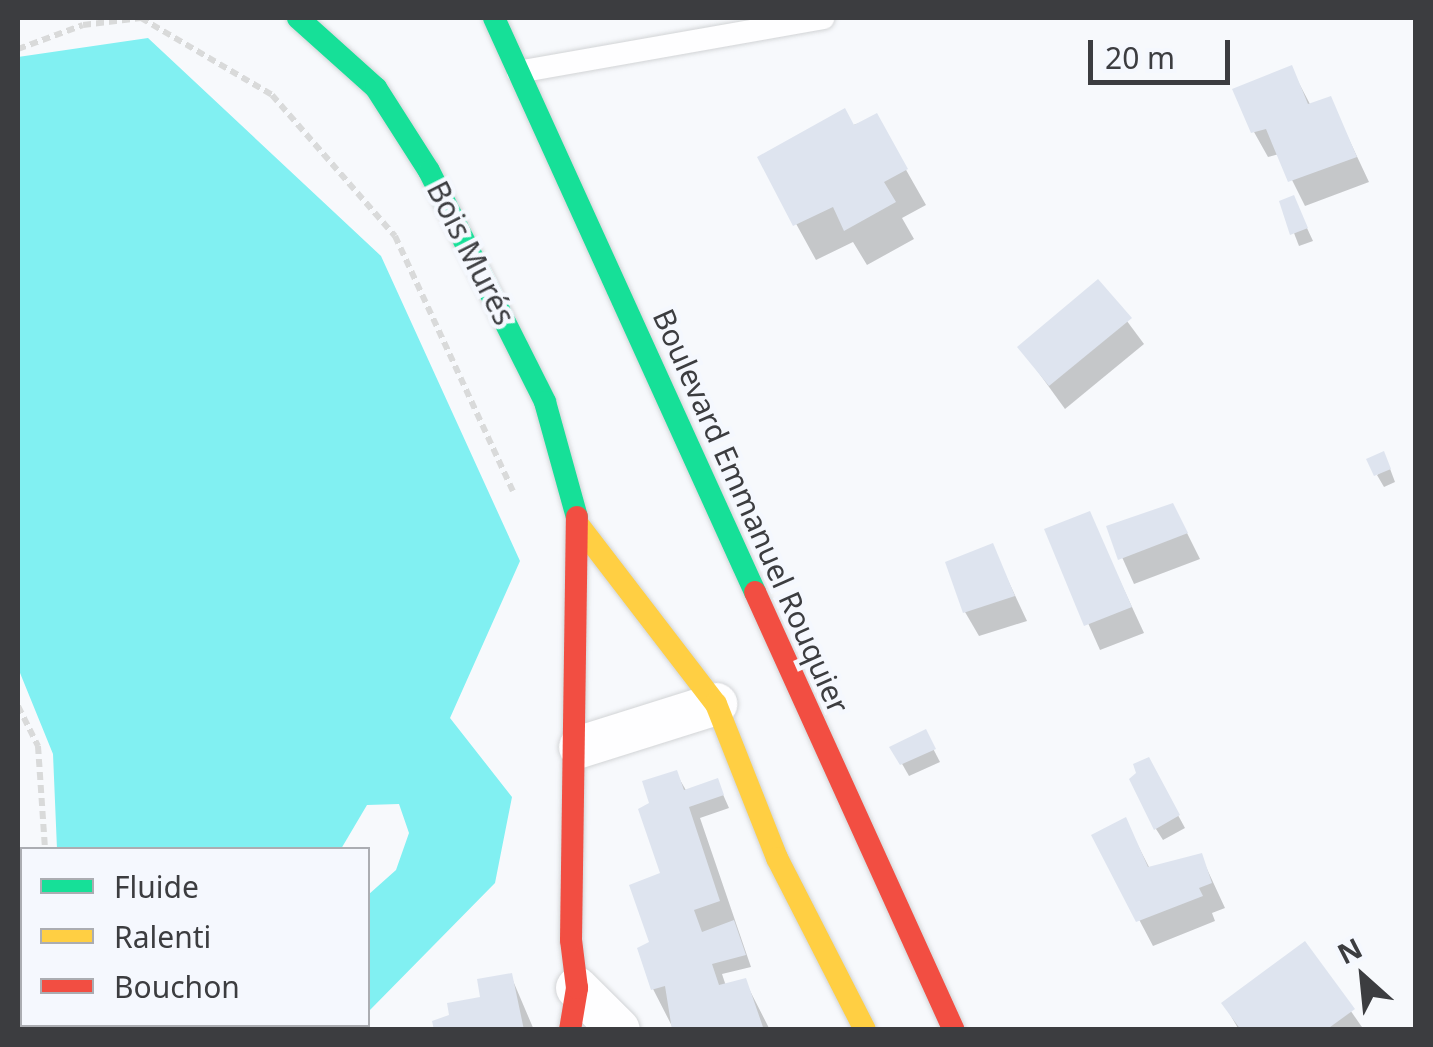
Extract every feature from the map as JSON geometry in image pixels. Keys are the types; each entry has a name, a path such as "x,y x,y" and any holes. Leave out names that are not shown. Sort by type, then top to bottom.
{"street":[{"name":"Bois Murés","path":"298,18 376,88 429,170 544,402 580,527 580,747 570,940 574,1009 619,1030"},
{"name":"Boulevard Emmanuel Rouquier","path":"494,18 954,1030"},
{"name":"Bois Murés","path":"580,527 716,704 777,858 865,1030"},
{"path":"580,747 716,704"}],"lane":[{"path":"518,72 824,18"}],"path":[{"path":"18,49 82,25 140,18 272,95 396,236 514,494"},
{"path":"18,706 38,746 45,847"}],"water":[{"path":"148,38 381,256 520,561 450,718 512,797 495,883 370,1010 370,893 396,870 409,833 399,804 367,805 342,847 57,847 53,754 18,668 18,57"},
{"path":"179,1027 353,1027 350,1030"}],"building":[{"path":"1292,65 1308,104 1331,96 1357,157 1288,182 1266,129 1251,133 1232,89"},
{"path":"845,108 854,125 877,113 908,169 884,182 896,202 844,231 833,207 793,226 757,157"},
{"path":"1294,195 1308,228 1290,235 1279,201"},
{"path":"1098,279 1132,318 1049,386 1017,347"},
{"path":"1384,451 1391,469 1374,476 1366,459"},
{"path":"1173,503 1188,533 1118,560 1106,526"},
{"path":"1090,511 1132,607 1084,626 1044,529"},
{"path":"993,543 1015,596 963,613 945,562"},
{"path":"926,729 936,749 900,765 889,747"},
{"path":"1149,757 1180,815 1154,830 1129,779 1136,773 1133,764"},
{"path":"677,770 684,790 718,778 724,795 689,807 720,901 694,910 702,932 734,920 746,955 712,964 719,985 746,978 764,1030 672,1030 665,986 651,990 637,948 649,942 629,885 660,873 638,809 649,803 642,781"},
{"path":"1126,817 1148,867 1202,853 1212,883 1199,888 1203,896 1136,922 1091,835"},
{"path":"1305,941 1355,1009 1326,1030 1241,1030 1221,1003"},
{"path":"512,973 524,1030 434,1030 432,1021 449,1015 447,1003 480,997 477,979"}],"traffic: fast":[{"path":"298,18 376,88 429,171 545,402 577,517"},
{"path":"494,18 755,592"}],"traffic: slow":[{"path":"580,527 716,704 777,858 865,1030"}],"traffic: jam":[{"path":"570,1030 577,988 571,940 577,517"},
{"path":"755,592 954,1030"}]}
